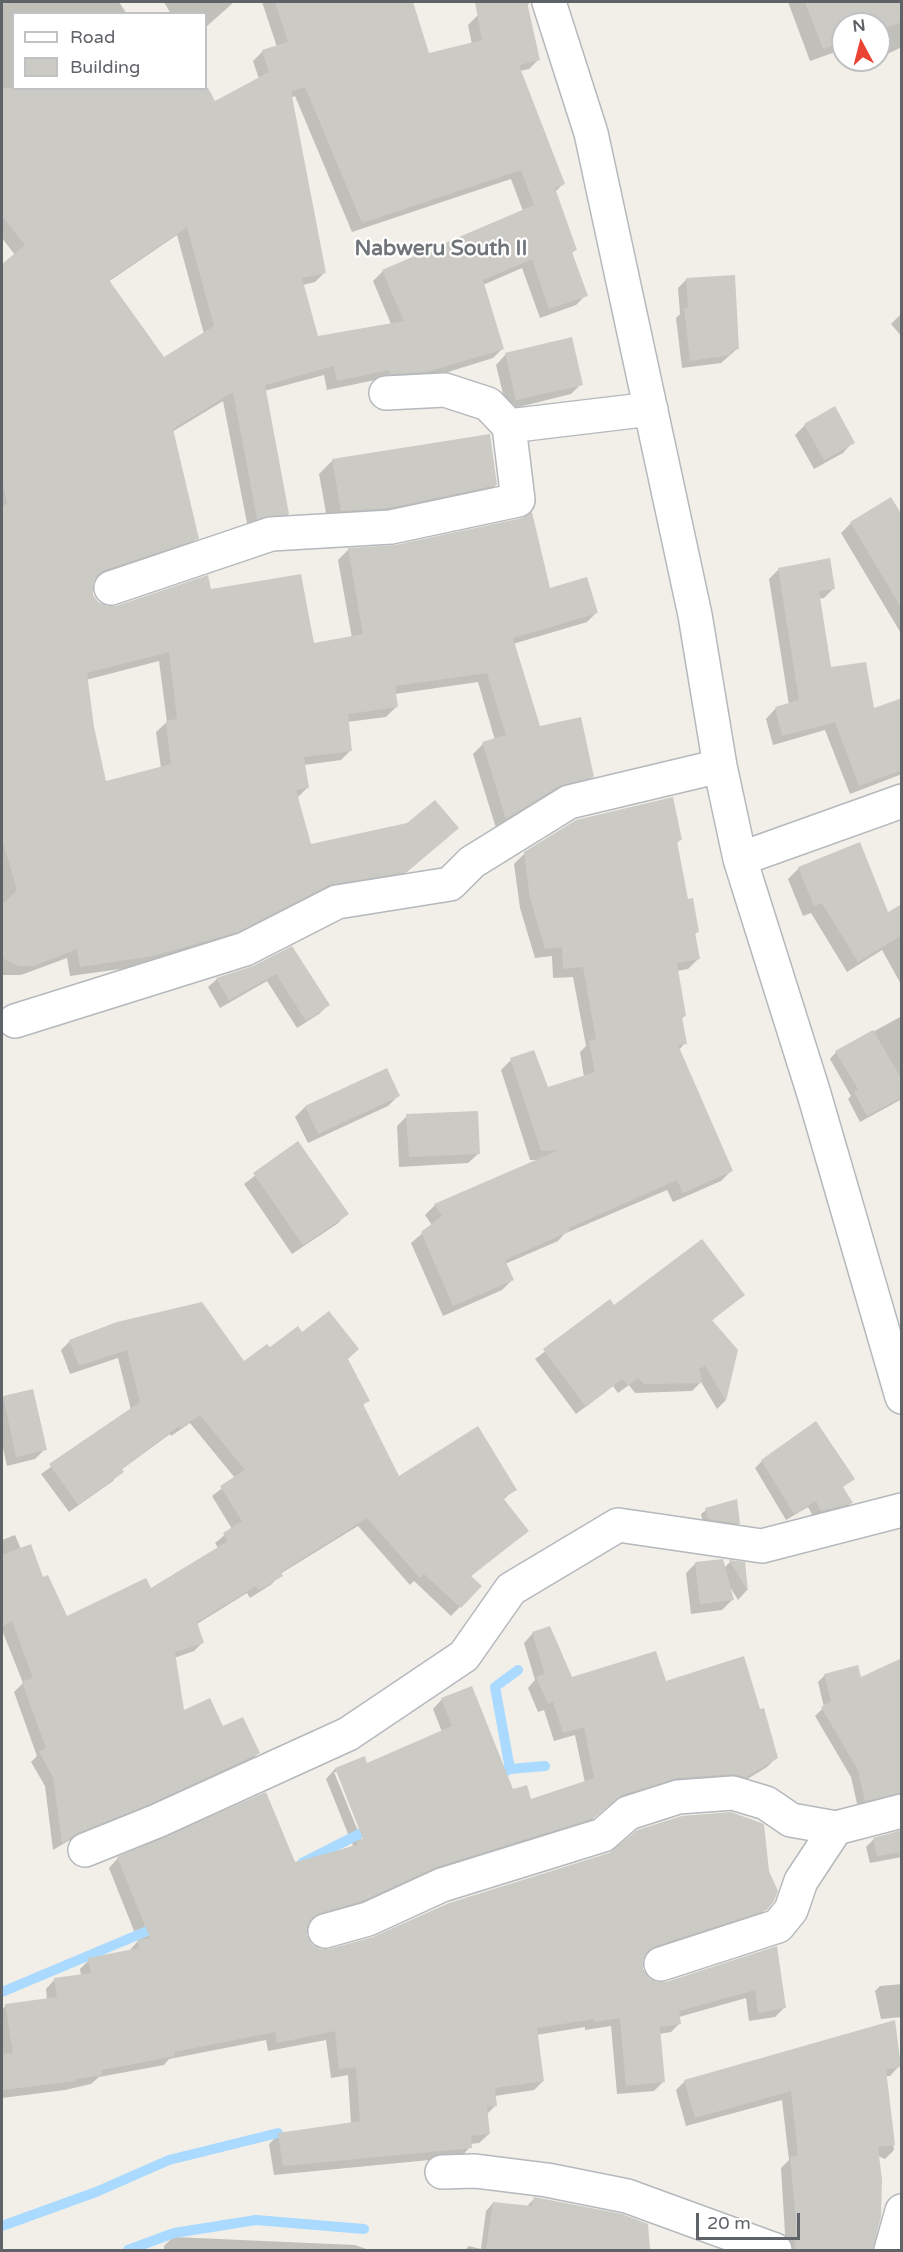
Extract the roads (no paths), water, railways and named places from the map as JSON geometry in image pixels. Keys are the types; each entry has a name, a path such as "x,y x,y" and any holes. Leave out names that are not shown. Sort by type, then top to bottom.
{"street":[{"path":"549,2 591,133 695,615 720,766 740,859 814,1094 902,1397"},
{"path":"111,588 271,534 391,527 518,500 509,426 488,404 445,390 386,393"},
{"path":"509,426 651,409"},
{"path":"15,1021 245,949 337,903 450,884 472,862 569,802 720,766"},
{"path":"740,859 902,801"},
{"path":"85,1850 157,1821 348,1734 464,1656 511,1590 618,1525 762,1546 902,1510"},
{"path":"325,1931 368,1919 442,1885 603,1835 627,1813 678,1797 733,1793 766,1803 791,1820 836,1828 902,1811"},
{"path":"661,1964 778,1926 791,1910 801,1881 836,1828"},
{"path":"442,2172 475,2171 537,2179 627,2196 775,2250"},
{"path":"891,2250 902,2211"}],"waterway":[{"path":"510,1769 495,1687 518,1670"},
{"path":"494,1777 510,1769 545,1766"},
{"path":"302,1863 371,1828"},
{"path":"2,1992 159,1926"},
{"path":"2,2226 96,2192 169,2160 278,2133"},
{"path":"128,2250 174,2233 256,2220 364,2229"}],"district":[{"name":"Nabweru South II","path":"441,249"}]}
